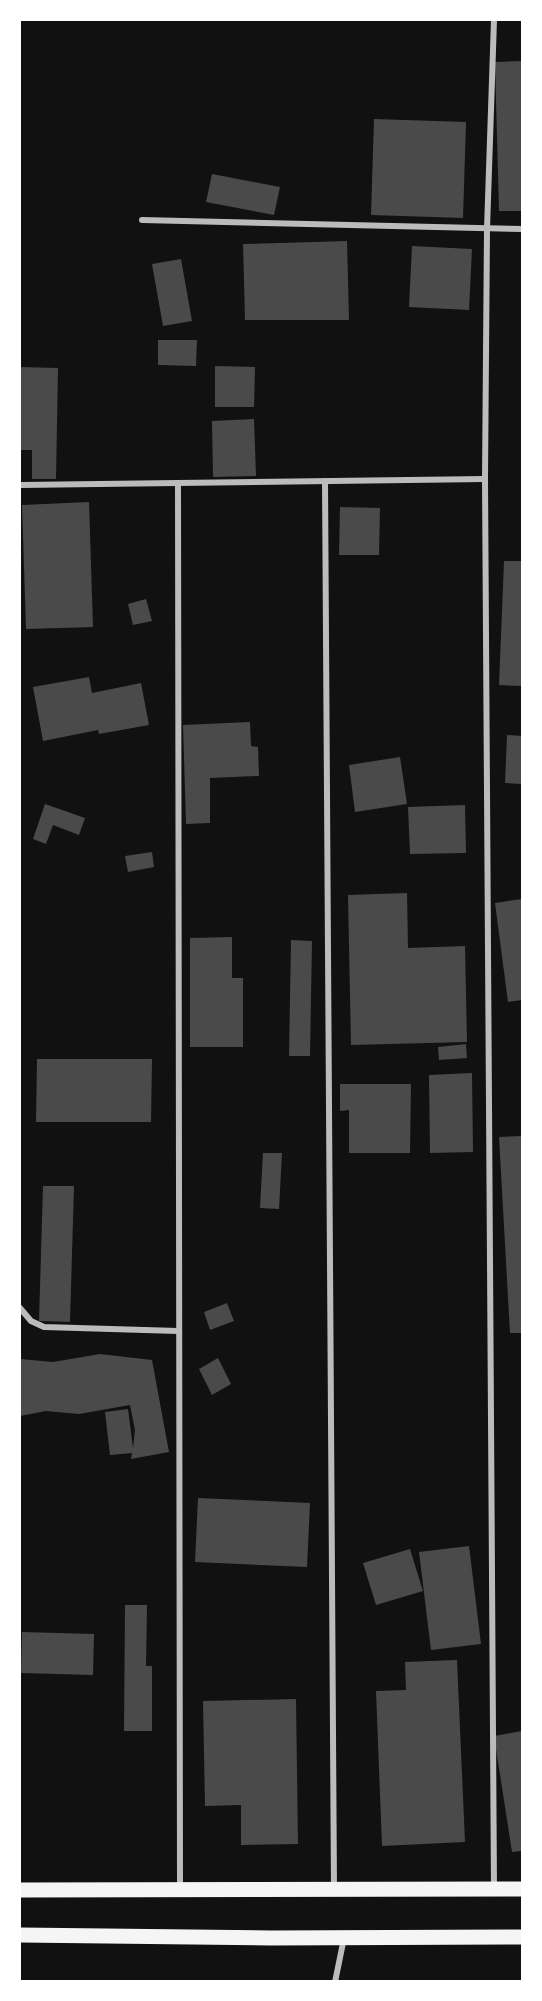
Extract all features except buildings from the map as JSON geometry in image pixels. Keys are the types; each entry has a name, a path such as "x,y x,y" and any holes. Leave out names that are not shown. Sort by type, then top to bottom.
{"main road":[{"path":"20,1890 522,1889"},
{"path":"20,1935 522,1937"}],"street":[{"path":"494,20 487,229 485,479 494,1889"},
{"path":"142,220 522,229"},
{"path":"20,485 485,479"},
{"path":"325,481 334,1890"},
{"path":"178,483 180,1890"},
{"path":"20,1308 31,1321 44,1326 178,1331"},
{"path":"335,1982 344,1938"}]}
